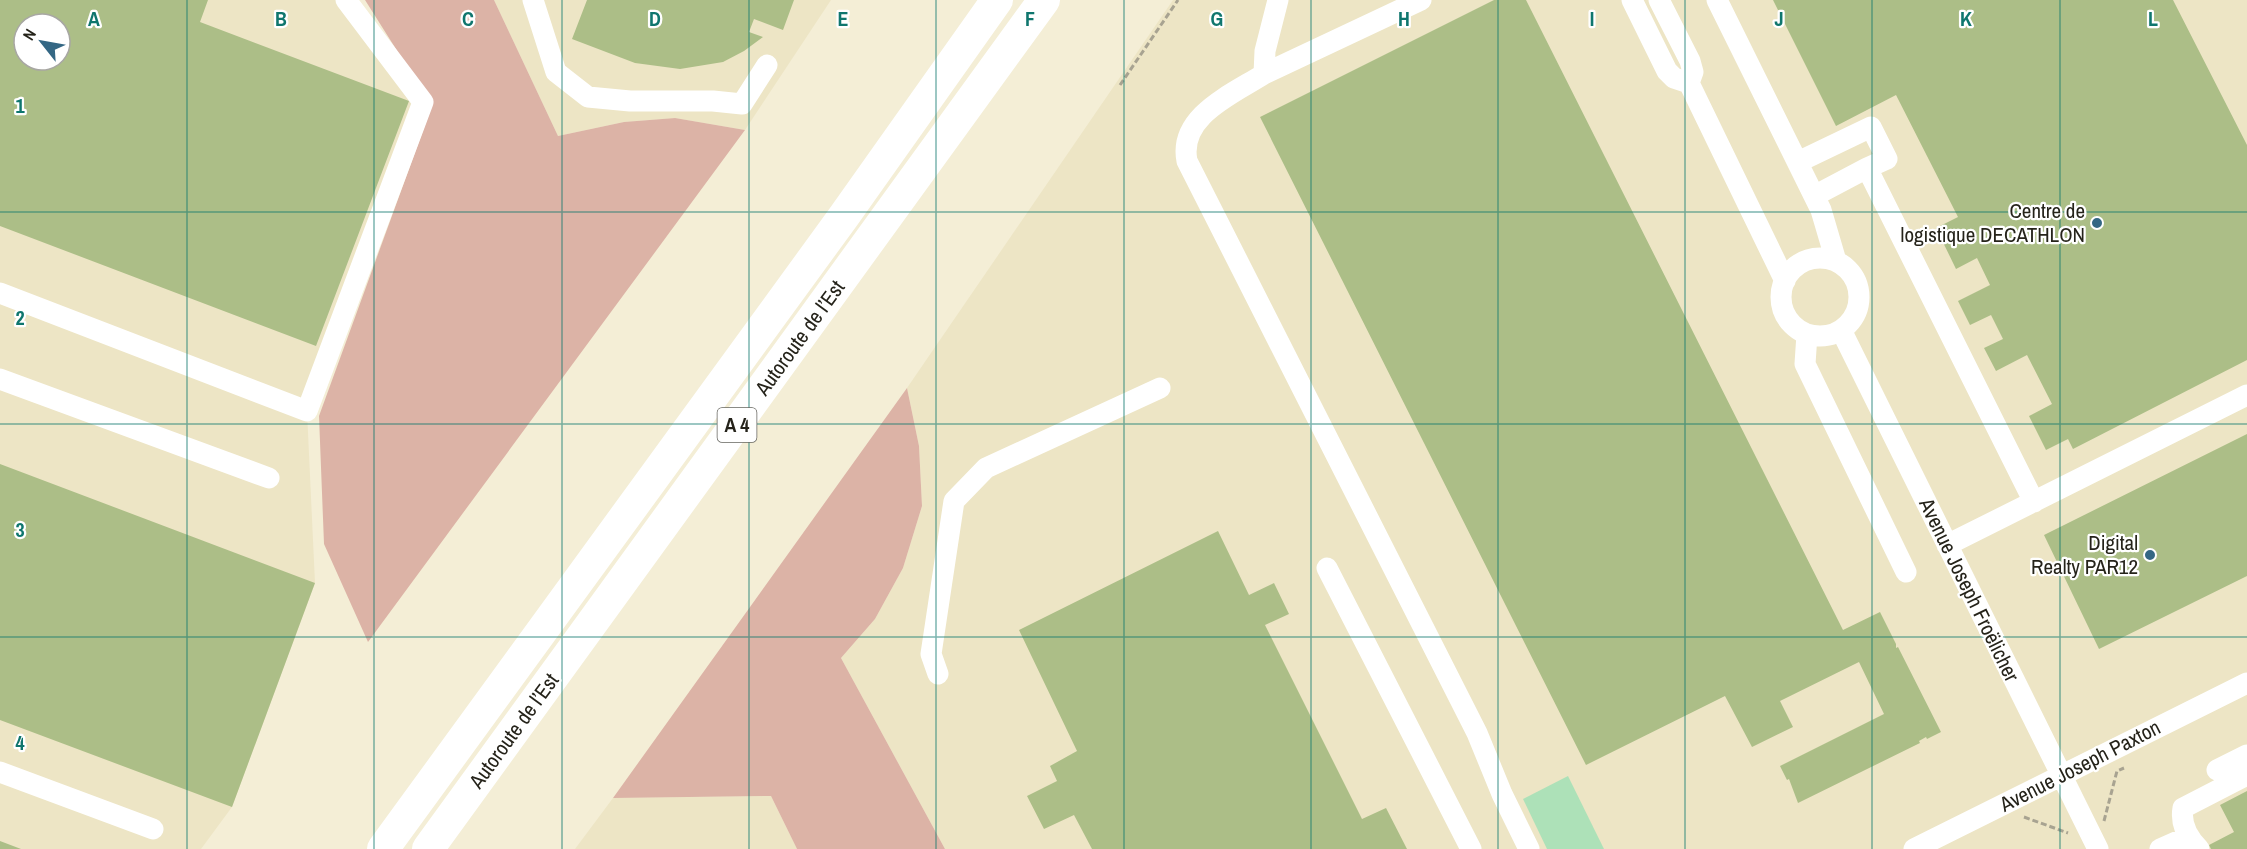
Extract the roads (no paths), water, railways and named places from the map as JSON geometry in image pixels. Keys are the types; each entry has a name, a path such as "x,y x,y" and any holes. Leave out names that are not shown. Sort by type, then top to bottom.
{"highway":[{"name":"Autoroute de l’Est","path":"383,849 837,225 997,0"},
{"name":"Autoroute de l’Est","path":"428,849 1044,0"}],"street":[{"path":"0,293 307,411 423,102 346,0"},
{"path":"533,0 556,72 588,97 630,101 713,101 742,105 767,65"},
{"path":"1264,74 1265,51 1278,0"},
{"path":"1421,0 1264,74 1202,114 1190,133 1185,150 1187,161 1477,733 1502,794 1529,849"},
{"path":"1632,0 1668,71 1674,78 1689,83 1785,280"},
{"path":"1659,0 1690,61 1693,72 1689,83"},
{"path":"1717,0 1821,210 1836,261"},
{"path":"1798,162 1871,127 1887,159 1814,196"},
{"path":"1868,168 2034,502"},
{"path":"1824,258 1836,261 1854,277 1859,300 1856,312 1850,322 1830,335 1807,334 1796,328 1787,318 1782,300 1785,280 1801,263 1824,258"},
{"name":"Avenue Joseph Froëlicher","path":"1840,330 2098,849"},
{"path":"1807,334 1805,364 1906,572"},
{"path":"0,379 269,478"},
{"path":"938,674 931,654 954,501 987,468 1160,388"},
{"path":"1947,545 2247,395"},
{"path":"1326,568 1471,849"},
{"name":"Avenue Joseph Paxton","path":"1914,849 2247,683"},
{"path":"2217,770 2247,755"},
{"path":"0,771 153,829"},
{"path":"2160,849 2193,843 2182,815 2182,808 2247,775"}],"place":[{"name":"Centre de logistique DECATHLON","path":"2097,223"},
{"name":"Digital Realty PAR12","path":"2150,555"}]}
